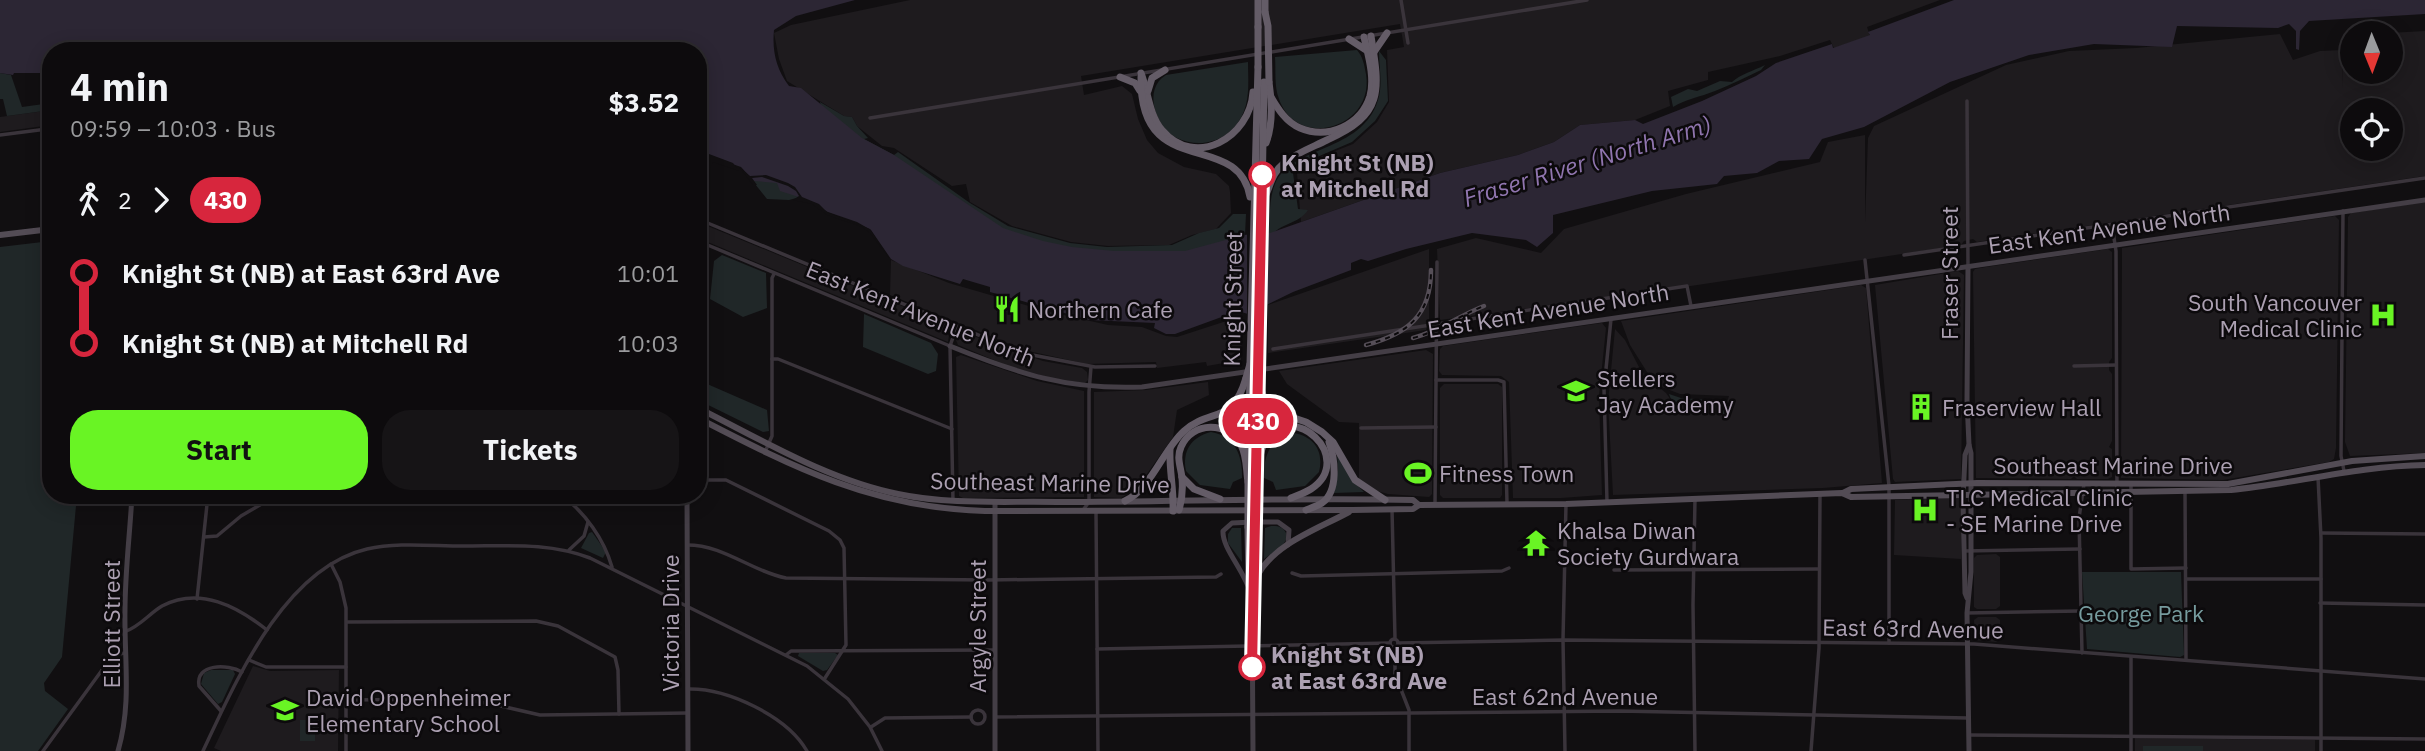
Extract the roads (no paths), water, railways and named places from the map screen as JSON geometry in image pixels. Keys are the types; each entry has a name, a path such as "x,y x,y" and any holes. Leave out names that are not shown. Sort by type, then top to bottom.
{"highway":[{"path":"1258,0 1257,71 1261,82 1283,115 1299,128 1315,132 1343,128 1361,113 1370,96 1368,36"},
{"path":"1121,77 1128,79 1144,92 1163,132 1176,141 1202,147 1216,145 1228,139 1240,128 1261,82 1268,26 1265,0"},
{"path":"1370,52 1387,33"},
{"path":"1258,207 1270,180 1282,164 1297,154 1342,134 1368,113 1375,98 1377,82 1370,52 1349,39"},
{"path":"1144,92 1152,78 1166,69"},
{"path":"1141,73 1148,118 1157,133 1176,148 1216,158 1236,168 1248,183 1258,207"},
{"name":"Knight Street","path":"1249,584 1257,482 1250,365 1263,150 1261,82"},
{"name":"Knight Street","path":"1256,578 1248,482 1261,82"},
{"path":"1263,150 1268,136 1271,97"},
{"path":"1125,501 1142,488 1175,439 1189,427 1230,408 1251,379 1276,412 1306,422 1334,442 1355,480 1385,500"},
{"path":"1176,510 1182,477 1178,462 1181,446 1194,431 1210,426 1229,431 1237,438 1245,455 1248,482"},
{"path":"1257,482 1262,449 1272,435 1291,427 1309,430 1323,446 1325,469 1322,477 1311,489 1291,498"},
{"path":"1306,510 1327,498 1334,471 1328,438"},
{"path":"1170,448 1169,476 1178,501"},
{"path":"1182,477 1194,489 1220,499"}],"main road":[{"path":"0,235 42,230"},
{"name":"Southeast Marine Drive","path":"707,412 832,473 867,486 898,494 953,502 1327,498 1413,500 1419,505"},
{"name":"Southeast Marine Drive","path":"707,423 804,470 866,494 953,510 994,512 1413,509 1419,505 1607,503 1820,494 1842,494 1851,497 2084,492 2117,487"},
{"name":"Southeast Marine Drive","path":"2185,488 2228,484 2377,458 2425,457"},
{"name":"Southeast Marine Drive","path":"1842,494 1851,489 1968,484 2084,483 2117,487 2252,488 2367,468 2425,466"},
{"path":"1256,578 1270,557 1352,510"}],"street":[{"path":"1401,0 1408,43"},
{"path":"870,118 1587,0"},
{"name":"Fraser Street","path":"1967,100 1969,445 1965,455 1968,484 1964,551 1965,593 1968,599"},
{"path":"0,135 42,130"},
{"path":"1904,255 2425,178"},
{"name":"East Kent Avenue North","path":"707,245 1029,376 1089,387 1160,385 2425,200"},
{"path":"2343,211 2344,472"},
{"path":"707,223 1022,353 1091,367 1155,366"},
{"path":"2112,225 2115,244 2117,487"},
{"path":"1865,260 1889,486 1889,643"},
{"path":"1434,505 1437,262"},
{"path":"765,452 772,436 774,273"},
{"path":"1273,349 1687,287 1691,306"},
{"path":"1607,503 1604,388 1611,319"},
{"path":"953,510 950,346 957,326"},
{"path":"772,359 778,359 952,429"},
{"path":"2074,366 2116,365"},
{"path":"1083,511 1089,502 1091,367"},
{"path":"1436,380 1504,382 1507,505"},
{"path":"1361,428 1436,427"},
{"path":"2318,477 2321,533 2320,751"},
{"path":"707,480 726,480 835,535 844,548 845,650 825,679"},
{"path":"2082,653 2079,517 2084,483"},
{"path":"2131,487 2131,569 2186,568"},
{"path":"2185,488 2186,660"},
{"name":"Fraser Street","path":"1967,493 1971,551 1967,612 1969,751"},
{"path":"1811,751 1819,643 1820,494"},
{"path":"1695,499 1695,751"},
{"name":"Argyle Street","path":"995,502 995,751"},
{"name":"Elliott Street","path":"118,751 127,708 125,592 131,504"},
{"path":"197,599 207,504"},
{"path":"204,537 217,536 261,504"},
{"path":"571,504 588,522 605,547 612,568"},
{"name":"Victoria Drive","path":"687,504 688,751"},
{"path":"1565,751 1563,640 1566,504"},
{"path":"1394,509 1395,674 1408,705 1409,751"},
{"path":"1096,511 1098,751"},
{"path":"569,550 584,536 588,522"},
{"path":"1249,584 1223,541 1223,531 1227,526 1234,523 1282,524 1289,530 1288,545"},
{"path":"2321,533 2425,534"},
{"path":"687,545 715,548 775,576 994,580 1216,577 1221,574"},
{"path":"204,751 242,672 268,630 309,581 331,564 351,554 384,547 541,546 569,550 612,568 786,654 825,679 848,699 870,727 882,751"},
{"path":"1964,551 2080,549"},
{"path":"331,564 342,589 347,622 346,751"},
{"path":"1292,573 1301,576 1502,571 1509,568"},
{"path":"1614,570 1819,569"},
{"name":"Knight Street","path":"1253,751 1252,598 1256,578"},
{"path":"2186,579 2321,579"},
{"name":"Knight Street","path":"1249,584 1252,598"},
{"path":"125,631 132,629 165,605 197,599 228,605 268,630"},
{"path":"2320,603 2425,605"},
{"path":"1967,612 2081,611"},
{"path":"347,622 536,621 558,626 615,657 619,714"},
{"name":"East 63rd Avenue","path":"1097,649 1563,640 1967,644 2425,679"},
{"path":"786,654 791,651 994,650"},
{"path":"43,751 113,655 127,653"},
{"path":"2131,751 2132,657"},
{"path":"249,660 266,667 346,667"},
{"path":"222,712 199,686 199,675 203,670 211,668 234,667 242,672"},
{"path":"688,688 724,694 768,715 789,728 807,751"},
{"path":"346,700 460,699 540,715 688,713"},
{"path":"870,727 885,718 971,717 977,710 984,713 985,717 984,722 977,724 971,717"},
{"name":"East 62nd Avenue","path":"995,717 1619,711 1968,718"},
{"path":"1968,735 2425,739"}],"water":[{"name":"Fraser River (North Arm)","path":"0,0 855,0 796,16 774,30 776,60 789,86 801,88 862,138 894,155 1003,228 1072,247 1114,251 1185,251 1244,235 1270,233 1440,173 1518,155 1554,142 1580,125 1635,120 1643,124 1702,101 1756,76 1776,63 1832,44 1833,48 1870,35 1868,32 1954,0 2425,0 2425,14 2309,21 2300,31 2299,50 2296,49 2296,31 2289,24 2278,28 2177,26 2172,47 2094,44 2029,55 1950,82 1864,127 1822,139 1809,159 1779,161 1757,173 1724,176 1717,184 1652,191 1553,215 1553,233 1537,247 1526,240 1472,233 1368,261 1361,259 1351,263 1351,270 1293,292 1248,314 1238,311 1175,334 1166,334 1154,328 1155,323 1089,320 990,292 990,287 963,279 960,284 903,266 891,259 871,230 857,222 780,191 777,183 754,181 741,167 715,158 707,163 707,42 42,42 42,73 0,73"}],"railway":[{"path":"1366,345 1381,341 1405,329 1414,321 1427,300 1431,270"},
{"path":"1413,338 1484,306"}],"place":[{"name":"Knight St (NB) at Mitchell Rd","path":"1262,175"},
{"name":"Northern Cafe","path":"1007,309"},
{"name":"South Vancouver Medical Clinic","path":"2383,315"},
{"name":"Stellers Jay Academy","path":"1576,391"},
{"name":"Fraserview Hall","path":"1921,407"},
{"name":"Fitness Town","path":"1418,473"},
{"name":"TLC Medical Clinic - SE Marine Drive","path":"1925,510"},
{"name":"Khalsa Diwan Society Gurdwara","path":"1536,543"},
{"name":"Knight St (NB) at East 63rd Ave","path":"1252,667"},
{"name":"David Oppenheimer Elementary School","path":"285,710"}],"park label":[{"name":"George Park","path":"2141,613"}]}
